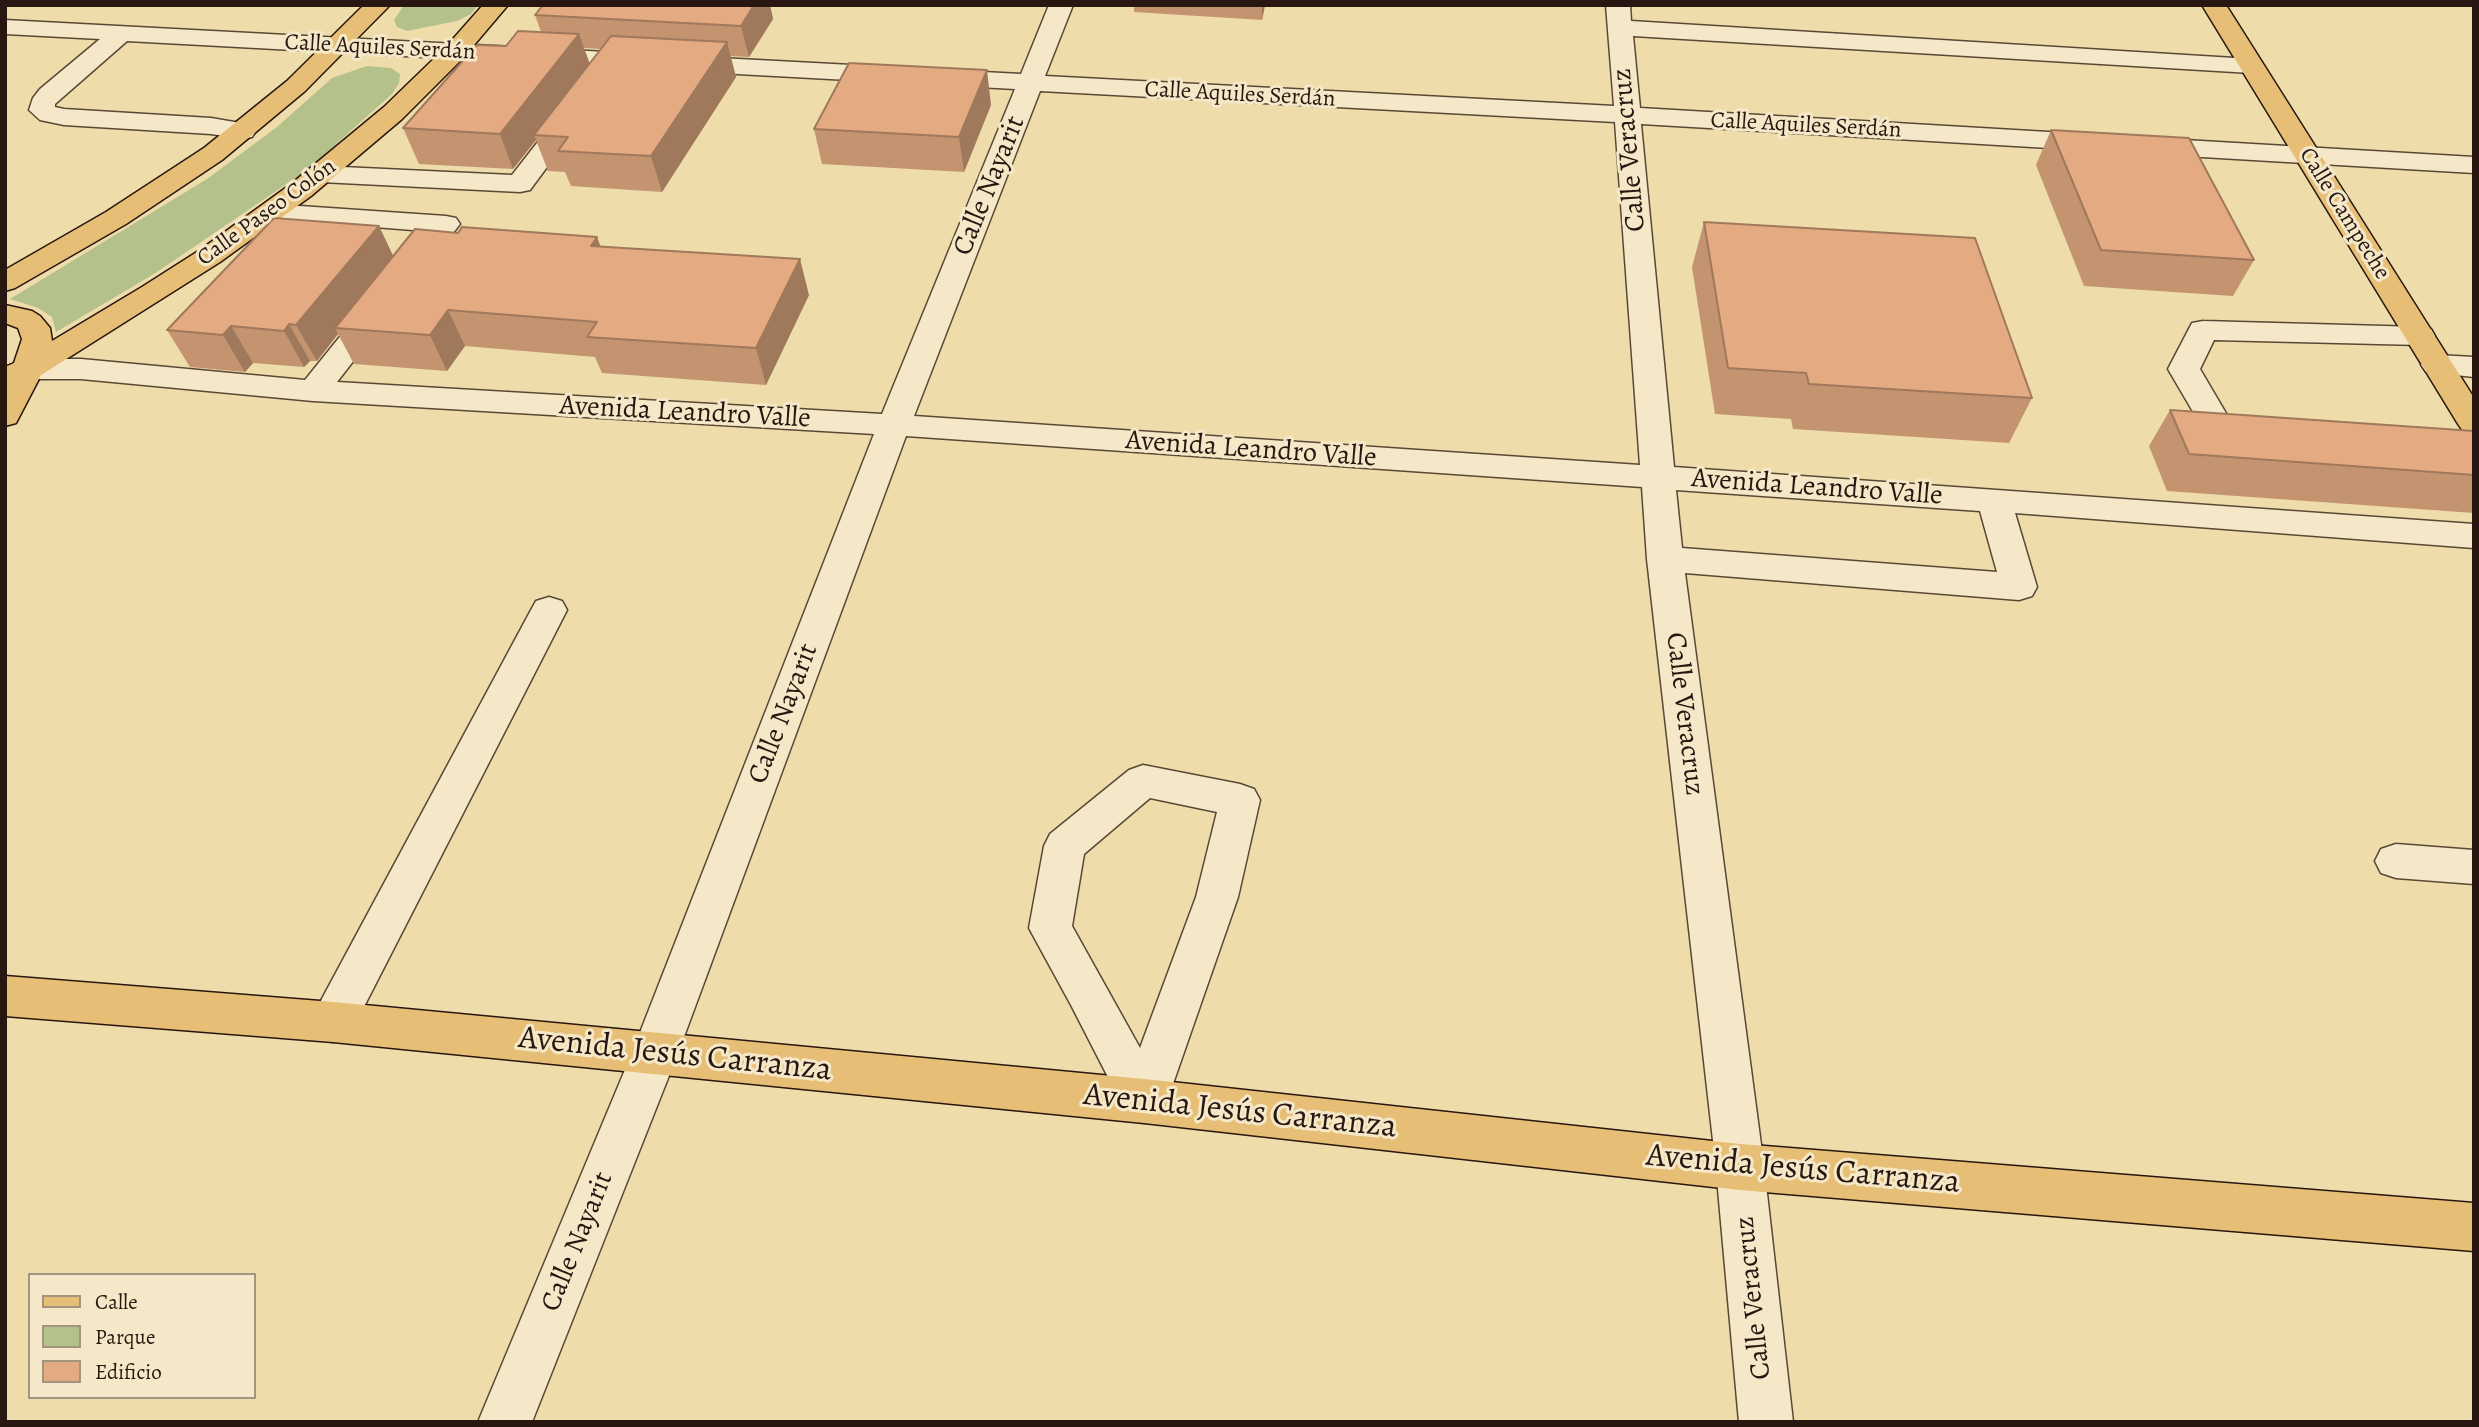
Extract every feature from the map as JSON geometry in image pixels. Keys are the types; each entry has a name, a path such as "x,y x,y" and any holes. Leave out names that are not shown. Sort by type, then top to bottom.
{"main road":[{"path":"5,282 168,185 243,131 378,5"},
{"name":"Calle Paseo Colón","path":"17,374 198,263 321,174 367,137 454,53 496,5"},
{"name":"Calle Campeche","path":"2214,5 2474,424"},
{"path":"5,314 21,317 35,328 37,339 17,374 5,416"},
{"name":"Avenida Jesús Carranza","path":"5,996 333,1022 1144,1101 1740,1167 2474,1227"}],"street":[{"name":"Calle Nayarit","path":"505,1422 655,1053 894,425 1061,5"},
{"path":"1619,16 2251,66"},
{"name":"Calle Veracruz","path":"1619,16 1656,478 1740,1167 1766,1422"},
{"name":"Calle Aquiles Serdán","path":"5,27 454,53 600,78 1031,84 1628,115 2474,165"},
{"path":"121,34 49,94 42,103 43,110 65,117 211,126 243,131"},
{"path":"321,174 520,184 600,78"},
{"path":"271,212 446,224 313,391"},
{"path":"2221,432 2185,369 2203,330 2420,336"},
{"path":"2437,365 2474,367"},
{"name":"Avenida Leandro Valle","path":"17,374 81,369 313,391 894,425 1994,499 2474,536"},
{"path":"1665,559 2019,587 1994,499"},
{"path":"333,1022 549,610"},
{"path":"1143,780 1240,800 1217,897 1144,1101 1087,991 1049,928 1065,846 1143,780"},
{"path":"2396,861 2474,867"}],"green space":[{"path":"404,5 478,5 471,14 457,21 407,31 397,27 394,20"},
{"path":"367,66 391,68 400,74 399,83 392,94 307,170 154,274 56,332 52,317 38,308 10,299 207,179 277,127 332,78"}],"building":[{"path":"543,5 754,5 741,26 535,15"},
{"path":"518,31 579,34 500,134 403,128 477,45 506,46"},
{"path":"611,36 727,42 651,156 558,151 568,137 534,135"},
{"path":"849,63 987,70 959,137 814,129"},
{"path":"2051,130 2189,138 2254,260 2101,250"},
{"path":"274,218 379,226 296,325 289,324 284,331 231,326 223,335 167,330"},
{"path":"1704,222 1975,238 2032,398 1809,384 1806,373 1728,368"},
{"path":"462,227 597,237 591,246 800,259 756,348 587,337 597,322 448,310 430,335 335,328 415,229 458,233"},
{"path":"2170,410 2474,431 2474,475 2189,454"}]}
